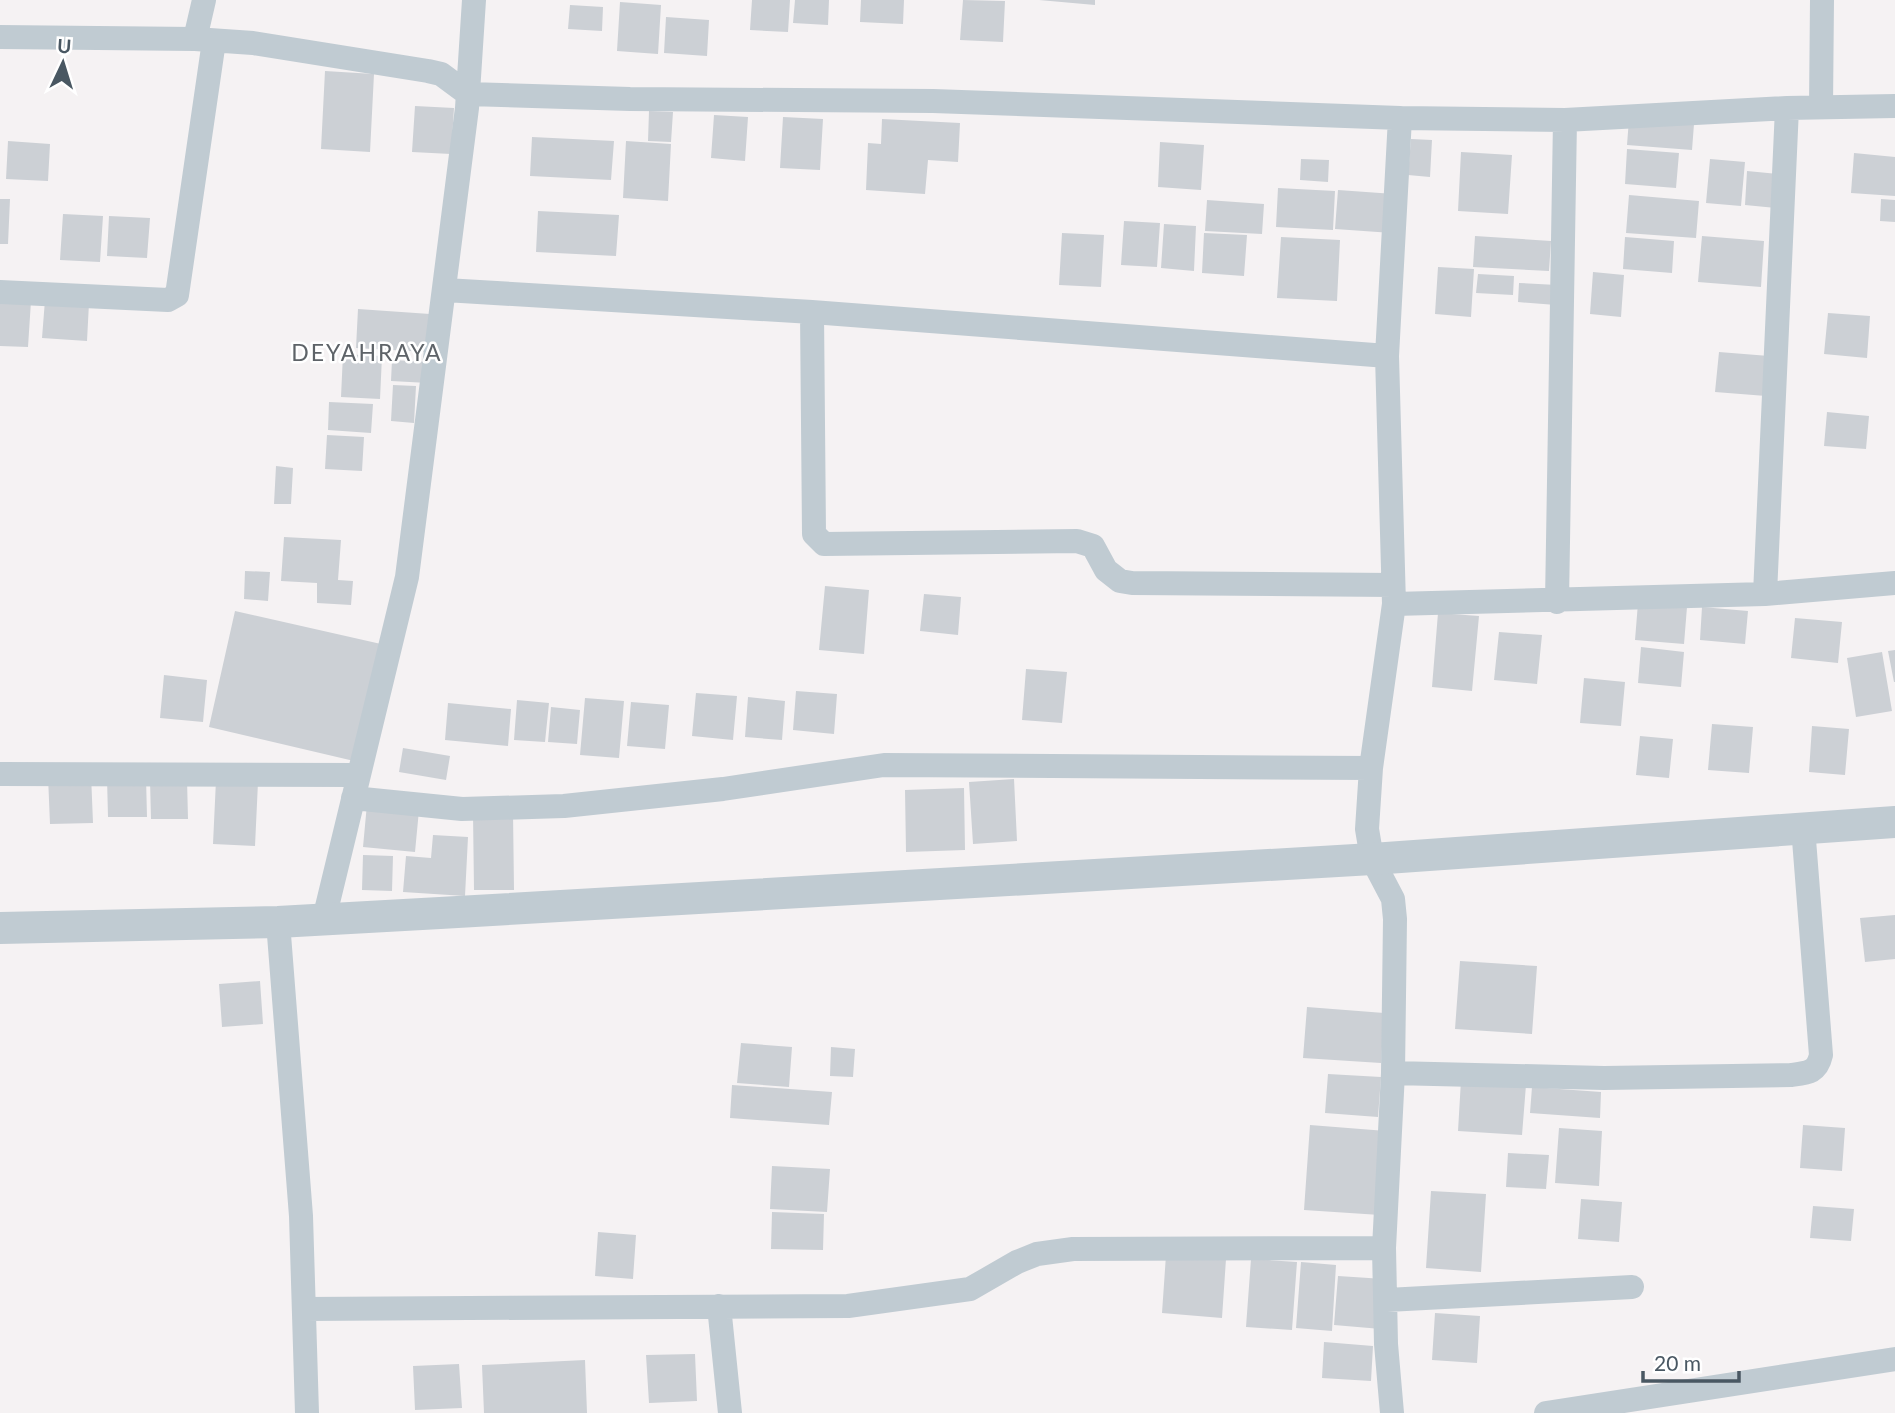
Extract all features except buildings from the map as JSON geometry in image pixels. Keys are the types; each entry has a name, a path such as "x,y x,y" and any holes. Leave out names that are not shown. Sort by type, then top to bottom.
{"street":[{"path":"0,292 168,300 177,295 205,40 204,0"},
{"path":"324,919 407,577 468,94 474,0"},
{"path":"1821,107 1822,0"},
{"path":"0,37 253,43 441,74 468,94 630,99 933,101 1400,118 1565,120 1787,108 1895,106"},
{"path":"1765,594 1787,108"},
{"path":"1392,1413 1386,1344 1384,1248 1393,1073 1395,919 1393,899 1372,859 1367,829 1371,768 1394,595 1387,356 1400,118"},
{"path":"1557,602 1565,120"},
{"path":"444,290 812,312 1387,356"},
{"path":"812,312 814,534 824,544 1077,541 1093,546 1111,576 1132,583 1557,602 1765,594 1895,583"},
{"path":"0,775 355,787 462,809 564,806 723,789 884,765 1371,768"},
{"path":"0,928 278,922 1372,859 1895,822"},
{"path":"1393,1073 1604,1078 1791,1075 1812,1072 1819,1065 1821,1055 1803,827"},
{"path":"278,922 301,1216 307,1413"},
{"path":"304,1309 848,1306 971,1289 1017,1262 1037,1254 1073,1249 1384,1248"},
{"path":"1387,1300 1632,1287"},
{"path":"719,1307 730,1413"},
{"path":"1546,1413 1895,1359"}],"district":[{"name":"DEYAHRAYA","path":"367,352"}]}
